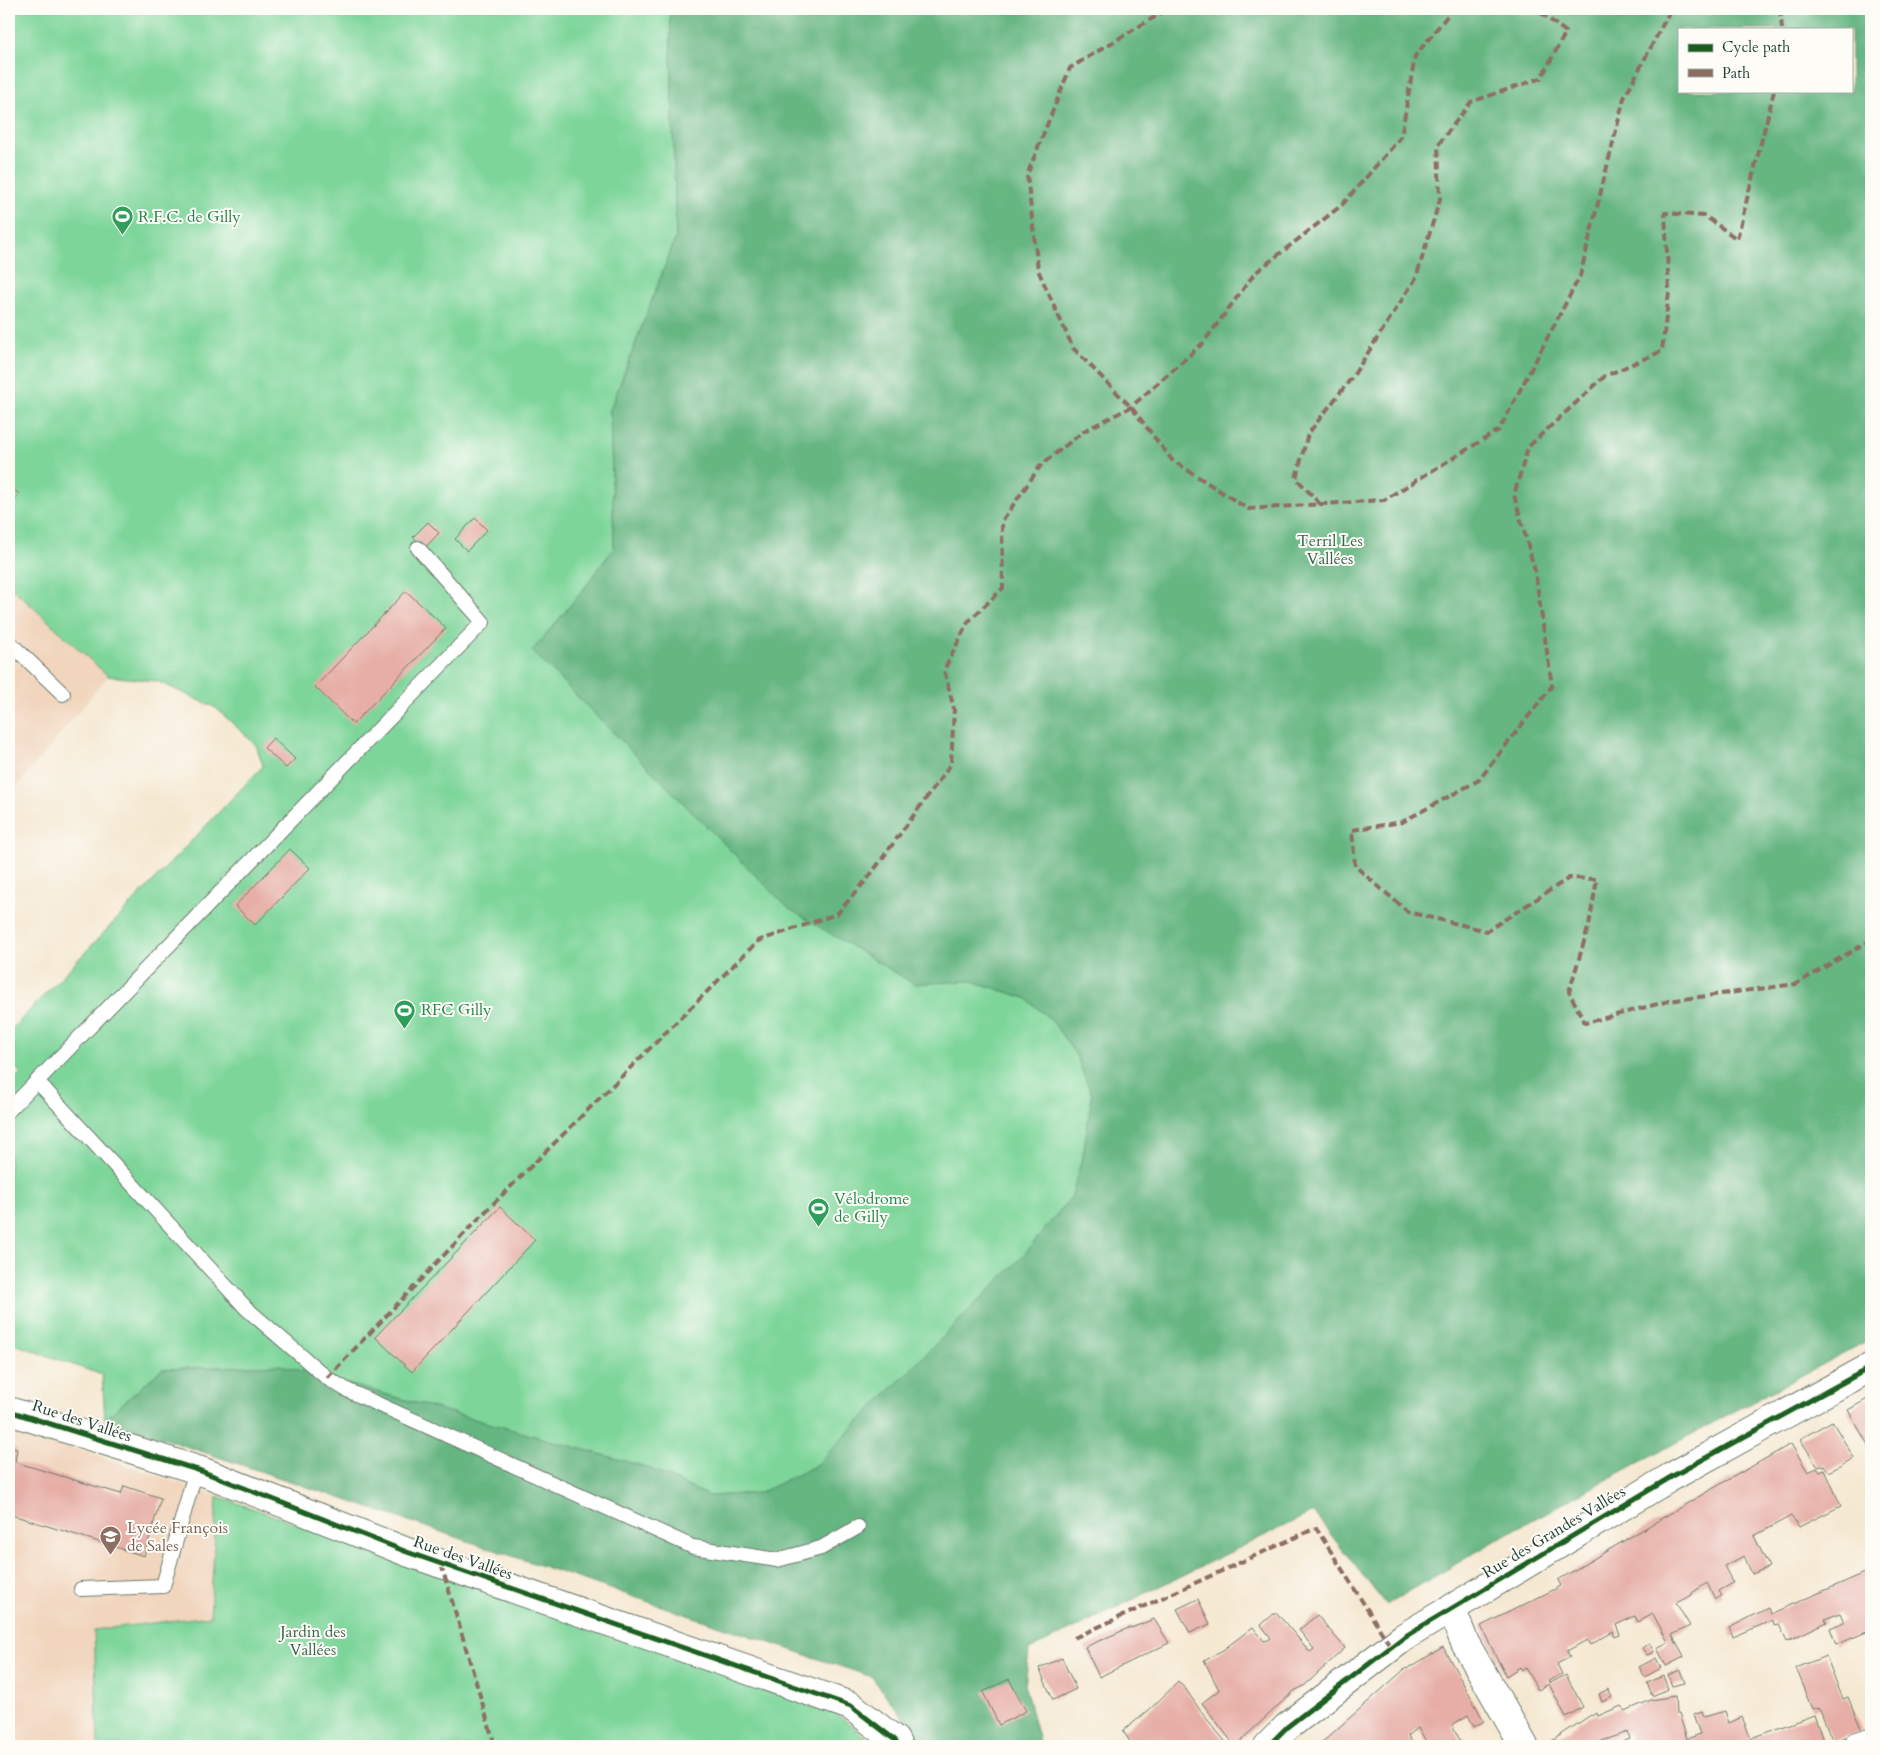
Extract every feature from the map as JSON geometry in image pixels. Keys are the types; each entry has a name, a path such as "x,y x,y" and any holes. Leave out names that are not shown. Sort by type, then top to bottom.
{"street":[{"name":"Rue des Grandes Vallées","path":"1268,1746 1287,1727 1404,1637 1671,1477 1871,1367"},
{"name":"Rue des Vallées","path":"9,1411 196,1470 407,1552 851,1706 895,1740 898,1746"},
{"path":"1451,1609 1465,1643 1524,1746"},
{"path":"1858,1746 1871,1742"}],"lane":[{"path":"9,1110 483,622 418,548"},
{"path":"9,642 63,694"},
{"path":"37,1081 247,1309 327,1378 347,1390 693,1548 777,1560 821,1548 858,1527"},
{"path":"81,1589 163,1586 196,1470"}],"shaded area":[{"path":"9,585 108,676 9,796"},
{"name":"Lycée François de Sales","path":"9,1426 217,1496 210,1616 94,1630 98,1746 9,1746"}],"green space":[{"path":"9,9 670,9 676,237 610,410 614,548 580,594 532,651 962,981 972,981 1026,998 1053,1022 1076,1055 1092,1095 1084,1150 1072,1196 1022,1258 815,1466 760,1493 709,1496 646,1467 280,1365 162,1369 105,1419 102,1375 9,1342 9,1086 21,1072 9,1064 9,1032 263,766 256,745 216,708 157,681 108,676 9,585"},
{"name":"Terril Les Vallées","path":"670,9 1871,9 1871,1338 1519,1527 1386,1605 1313,1512 1029,1650 1025,1687 1040,1746 924,1746 872,1677 105,1419 162,1369 280,1365 646,1467 709,1496 760,1493 815,1466 1021,1258 1072,1196 1084,1150 1092,1095 1076,1055 1053,1022 1026,998 972,981 914,984 788,908 532,651 580,594 614,548 610,410 676,237"},
{"name":"Jardin des Vallées","path":"217,1496 830,1708 877,1746 98,1746 94,1630 210,1616"}],"building":[{"path":"9,485 19,494 9,506"},
{"path":"475,518 487,530 467,551 455,539"},
{"path":"428,522 439,533 425,548 413,537"},
{"path":"406,591 446,628 353,724 315,687"},
{"path":"273,738 295,759 286,768 264,748"},
{"path":"290,849 310,868 255,925 235,906"},
{"path":"500,1207 535,1240 412,1372 375,1337"},
{"path":"1871,1397 1871,1450 1848,1410"},
{"path":"1832,1421 1854,1458 1829,1472 1824,1465 1818,1467 1800,1439"},
{"path":"1791,1444 1808,1472 1817,1468 1820,1472 1825,1470 1841,1506 1799,1527 1791,1516 1754,1536 1769,1567 1752,1574 1744,1556 1724,1566 1733,1583 1719,1591 1722,1596 1715,1599 1707,1583 1692,1593 1692,1595 1676,1603 1690,1626 1672,1635 1684,1657 1666,1666 1657,1648 1668,1642 1653,1614 1638,1622 1635,1616 1616,1625 1620,1635 1615,1637 1613,1632 1590,1645 1587,1640 1567,1651 1570,1657 1557,1664 1562,1674 1548,1681 1550,1683 1566,1675 1583,1707 1566,1717 1549,1684 1538,1690 1525,1668 1522,1670 1520,1667 1506,1676 1481,1626 1561,1586 1558,1580"},
{"path":"9,1448 17,1449 15,1462 121,1494 124,1486 161,1498 144,1556 9,1514"},
{"path":"1865,1573 1871,1586 1871,1630 1836,1645 1830,1628 1844,1622 1840,1613 1825,1619 1827,1622 1787,1641 1779,1624 1774,1625 1773,1620 1733,1637 1729,1628 1768,1608 1770,1614"},
{"path":"1198,1599 1210,1624 1190,1633 1177,1609"},
{"path":"1276,1612 1310,1652 1314,1649 1299,1630 1317,1615 1345,1648 1304,1686 1294,1691 1235,1746 1202,1703 1219,1690 1204,1660 1223,1650 1253,1627 1264,1641 1271,1638 1261,1625"},
{"path":"1154,1619 1169,1643 1099,1677 1085,1647"},
{"path":"1649,1643 1654,1652 1647,1655 1642,1648"},
{"path":"1443,1647 1484,1721 1474,1727 1468,1715 1452,1725 1461,1742 1458,1744 1459,1746 1429,1746 1418,1728 1408,1736 1415,1746 1318,1746 1406,1668"},
{"path":"1826,1656 1843,1699 1848,1697 1862,1731 1833,1742 1819,1707 1813,1709 1796,1668"},
{"path":"1062,1658 1076,1689 1053,1700 1039,1668"},
{"path":"1656,1658 1661,1668 1645,1677 1639,1667"},
{"path":"1680,1670 1685,1683 1672,1686 1668,1675"},
{"path":"1663,1676 1668,1689 1652,1696 1647,1683"},
{"path":"1009,1679 1026,1711 999,1725 983,1692"},
{"path":"1178,1682 1185,1688 1202,1713 1229,1746 1133,1746 1123,1731 1148,1711"},
{"path":"1608,1689 1612,1697 1602,1702 1599,1694"},
{"path":"1675,1696 1676,1714 1679,1714 1687,1739 1700,1734 1693,1714 1702,1711 1704,1717 1725,1711 1729,1723 1742,1717 1751,1738 1814,1715 1824,1743 1815,1746 1611,1746 1630,1739 1628,1732 1588,1746 1544,1746 1591,1715 1597,1713 1598,1716 1621,1706 1625,1711 1651,1700"}],"marked path":[{"path":"1178,9 1163,12 1070,68 1027,175 1038,270 1073,348 1131,407 1172,460 1248,509 1384,500 1499,430 1580,276 1624,98 1671,9"},
{"path":"327,1378 484,1213 758,941 837,914 868,878 951,764 954,709 944,670 968,622 1003,588 1002,521 1041,465 1084,431 1131,407 1203,343 1255,273 1342,205 1401,137 1415,56 1452,10 1456,9"},
{"path":"1320,504 1296,478 1308,434 1353,376 1416,278 1440,199 1438,145 1471,102 1541,78 1566,32 1536,9"},
{"path":"1780,9 1782,28"},
{"path":"1774,92 1737,239 1705,216 1665,213 1669,292 1662,351 1605,376 1528,447 1514,495 1535,571 1552,686 1479,780 1402,822 1352,830 1355,866 1408,912 1487,931 1569,878 1597,879 1589,925 1569,992 1585,1023 1669,1001 1796,984 1871,940"},
{"path":"1074,1638 1316,1528 1391,1647"},
{"path":"441,1564 495,1746"}],"cycle path":[{"path":"1268,1746 1287,1727 1404,1637 1671,1477 1871,1367"},
{"path":"9,1411 201,1471 407,1552 851,1706 895,1740 898,1746"}],"place":[{"name":"R.F.C. de Gilly","path":"122,236"},
{"name":"RFC Gilly","path":"405,1029"},
{"name":"Vélodrome de Gilly","path":"818,1227"},
{"name":"Lycée François de Sales","path":"111,1556"}]}
